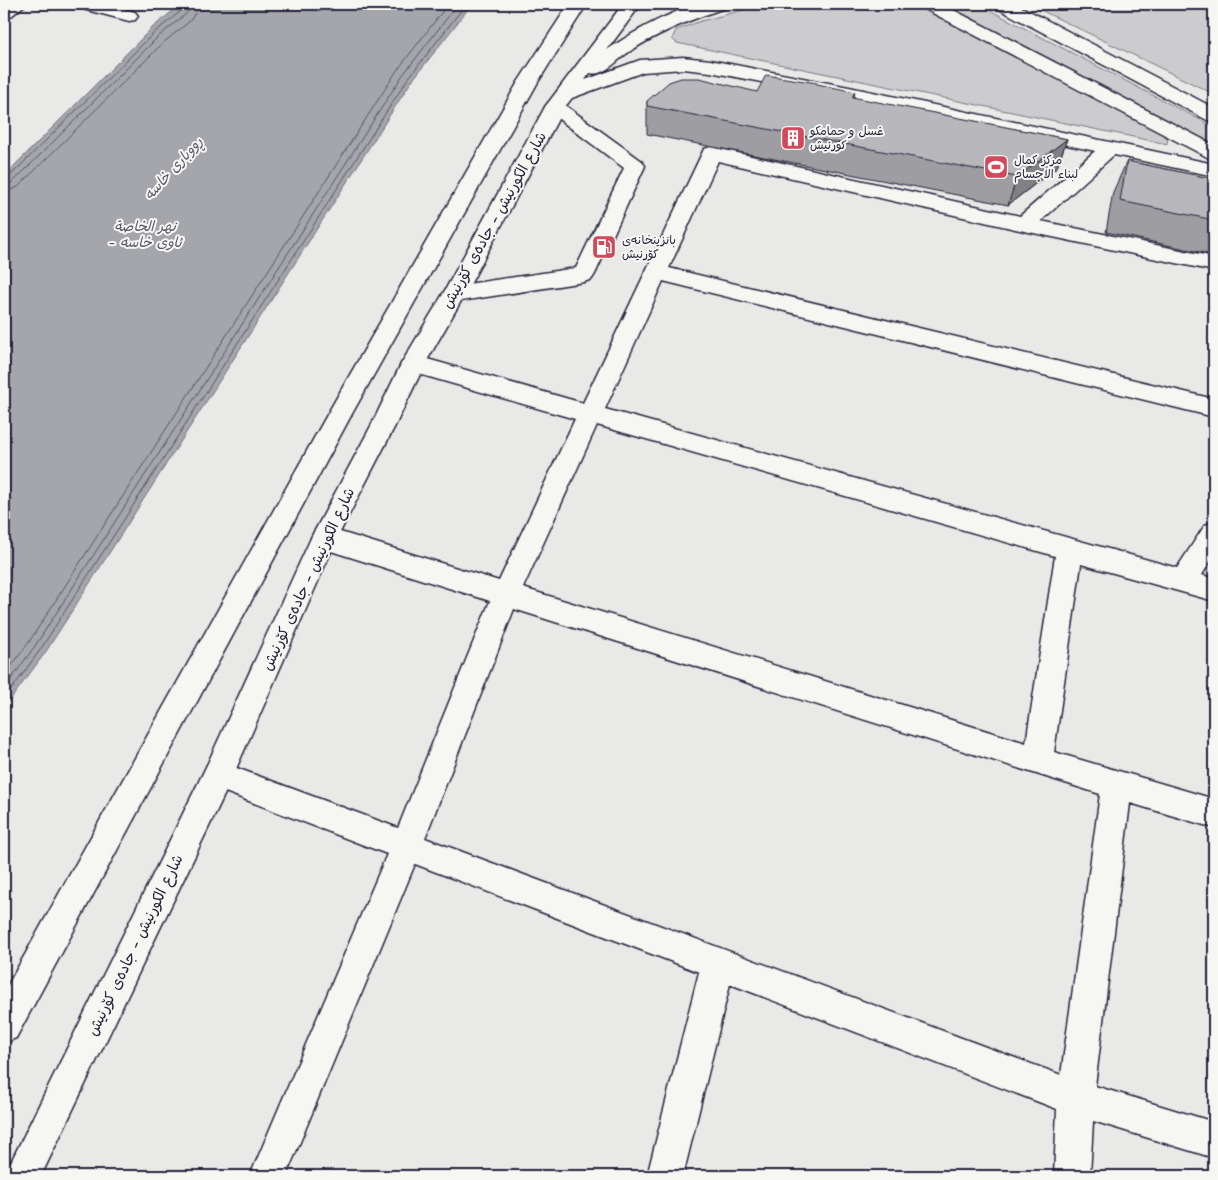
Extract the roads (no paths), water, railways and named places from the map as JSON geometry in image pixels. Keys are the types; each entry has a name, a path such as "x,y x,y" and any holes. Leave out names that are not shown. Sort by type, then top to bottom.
{"street":[{"path":"4,13 18,4"},
{"path":"85,4 129,16"},
{"path":"4,1026 105,846 341,412 519,98 578,4"},
{"name":"شارع الكورنيش - جادەی کۆرنیش","path":"16,1174 218,775 324,538 383,426 413,364 454,294 561,100 632,4"},
{"path":"561,100 611,55 651,31 719,4"},
{"path":"929,4 1214,154"},
{"path":"1003,4 1214,116"},
{"path":"561,100 640,66 683,63 849,93 1214,170"},
{"path":"454,294 584,274 635,166 561,100"},
{"path":"1024,224 1109,149"},
{"path":"268,1176 406,847 506,595 711,153 1024,224 1214,264"},
{"path":"655,272 1214,408"},
{"path":"413,364 1214,590"},
{"path":"1184,581 1214,533"},
{"path":"324,538 1117,786 1214,813"},
{"path":"1038,761 1070,549"},
{"path":"218,775 718,965 1076,1098 1214,1140"},
{"path":"1072,1176 1076,1098 1117,786"},
{"path":"665,1176 718,965"}],"water":[{"name":"نهر الخاصة - ئاوی خاسە","path":"181,4 472,4 411,82 45,653 4,708 4,176 152,28"}],"place":[{"name":"غسل و حمامكو كورنيش","path":"793,138"},
{"name":"مركز كمال لبناء الاجسام","path":"996,167"},
{"name":"بانزینخانەی کۆرنیش","path":"604,247"}],"water label":[{"name":"ڕووباری خاسە","path":"173,168"}]}
